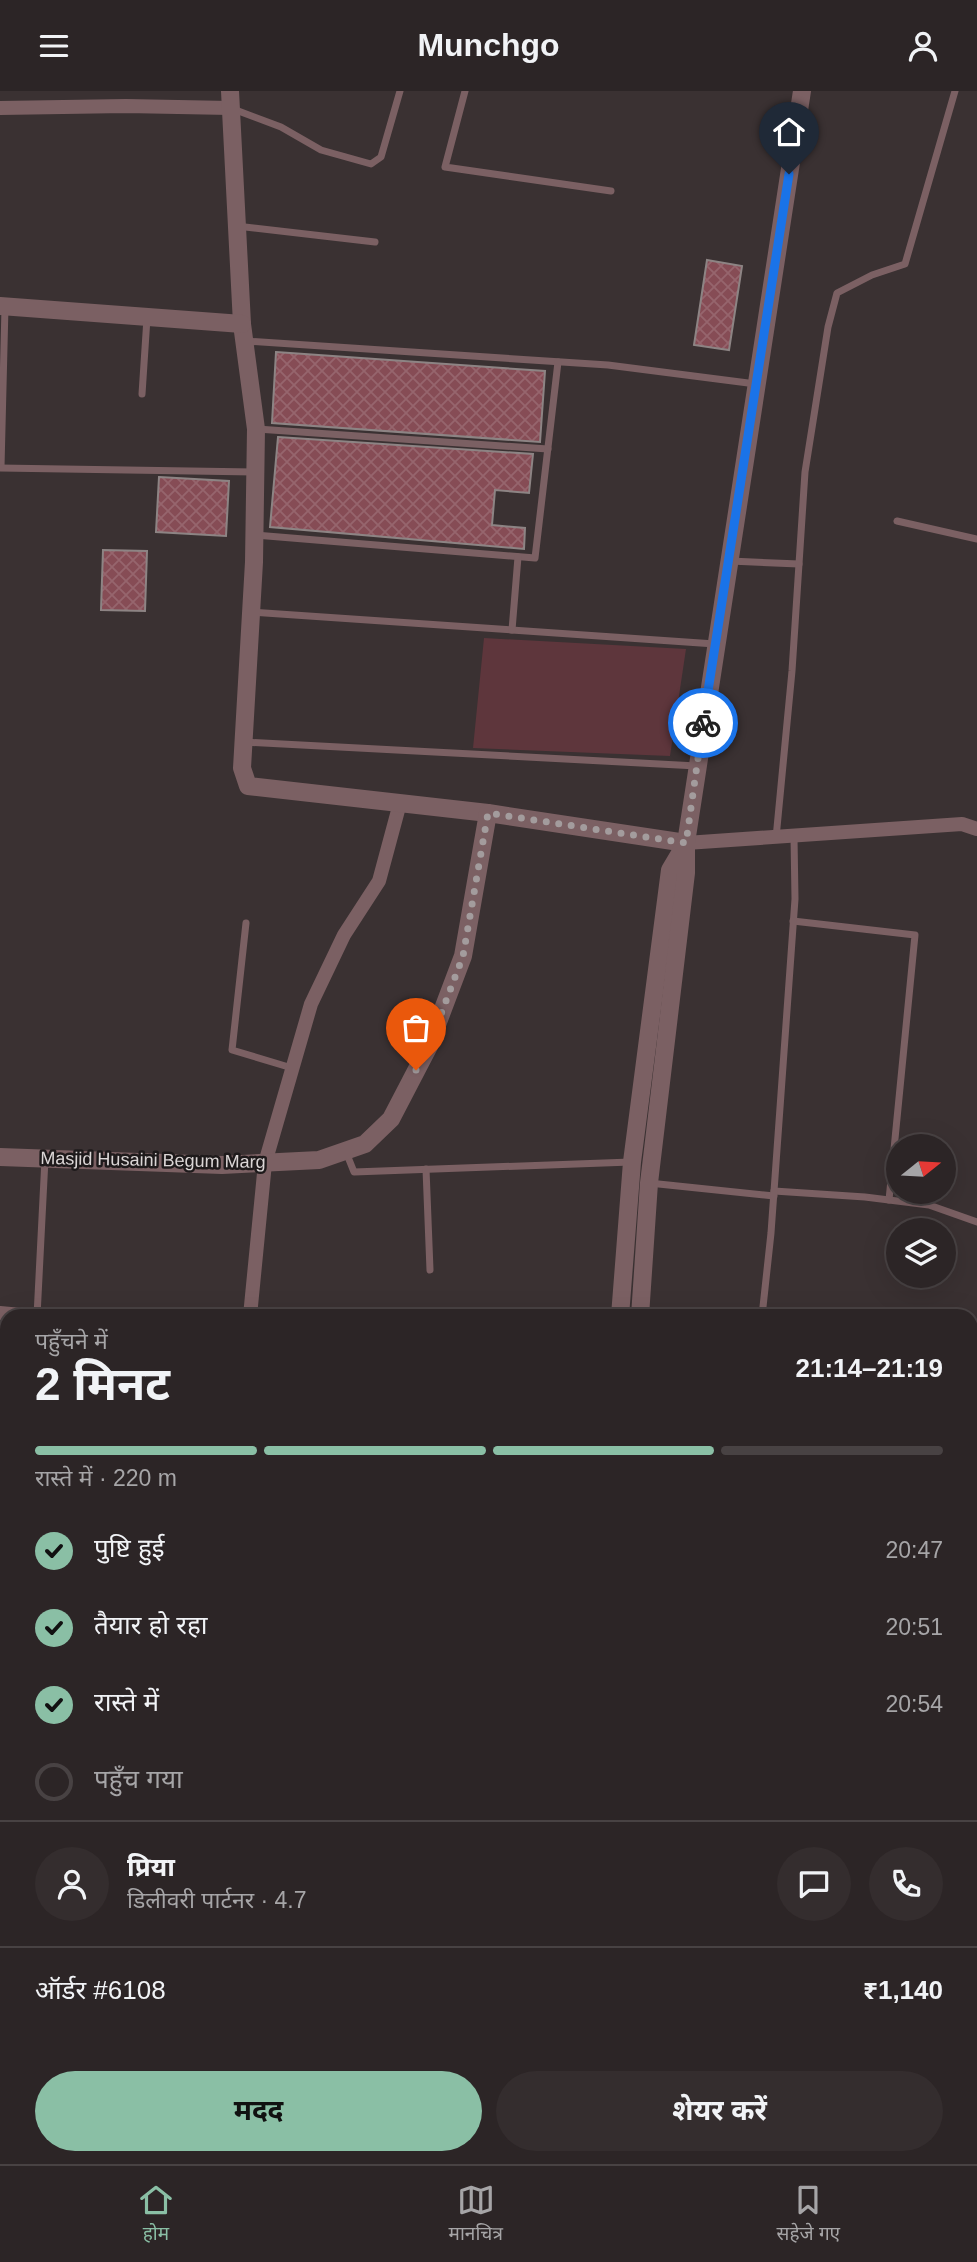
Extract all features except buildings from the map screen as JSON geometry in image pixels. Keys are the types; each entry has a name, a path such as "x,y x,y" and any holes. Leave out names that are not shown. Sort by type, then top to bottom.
{"street":[{"path":"640,1309 649,1183 686,873 686,843 802,91"},
{"path":"0,108 126,106 230,100 243,333 256,429 255,535 242,768 248,786 488,813 686,843 962,824 977,829"},
{"path":"2,306 147,317 243,333"},
{"path":"251,1309 265,1163 311,1003 344,935 379,881 400,803"},
{"name":"Masjid Husaini Begum Marg","path":"0,1157 222,1165 319,1160 365,1144 391,1119 429,1046 463,956 488,813"},
{"path":"621,1309 632,1162 670,870 686,843"}],"lane":[{"path":"230,100 321,150 371,164 381,157 400,91"},
{"path":"465,91 446,167 611,191"},
{"path":"776,838 792,671 805,472 828,327 837,293 872,275 905,264 955,91"},
{"path":"236,226 375,242"},
{"path":"2,306 0,468 255,472"},
{"path":"142,394 147,317"},
{"path":"243,333 608,365 756,384"},
{"path":"255,535 535,558 558,362"},
{"path":"256,429 548,450"},
{"path":"897,521 977,539"},
{"path":"512,630 518,557"},
{"path":"729,561 799,565"},
{"path":"251,611 716,645"},
{"path":"243,742 697,766"},
{"path":"763,1309 774,1193 793,921 794,837"},
{"path":"793,921 915,935 895,1134"},
{"path":"246,923 232,1050 292,1069"},
{"path":"346,1151 354,1172 632,1162"},
{"path":"34,1309 45,1159"},
{"path":"426,1169 430,1270"},
{"path":"649,1183 886,1200"},
{"path":"921,1204 977,1222"}],"shaded area":[{"path":"484,638 686,649 670,756 473,748"}],"way so far":[{"path":"416,1070 429,1046 463,956 488,813 686,843 703,723"}],"route":[{"path":"703,723 789,174"}]}
